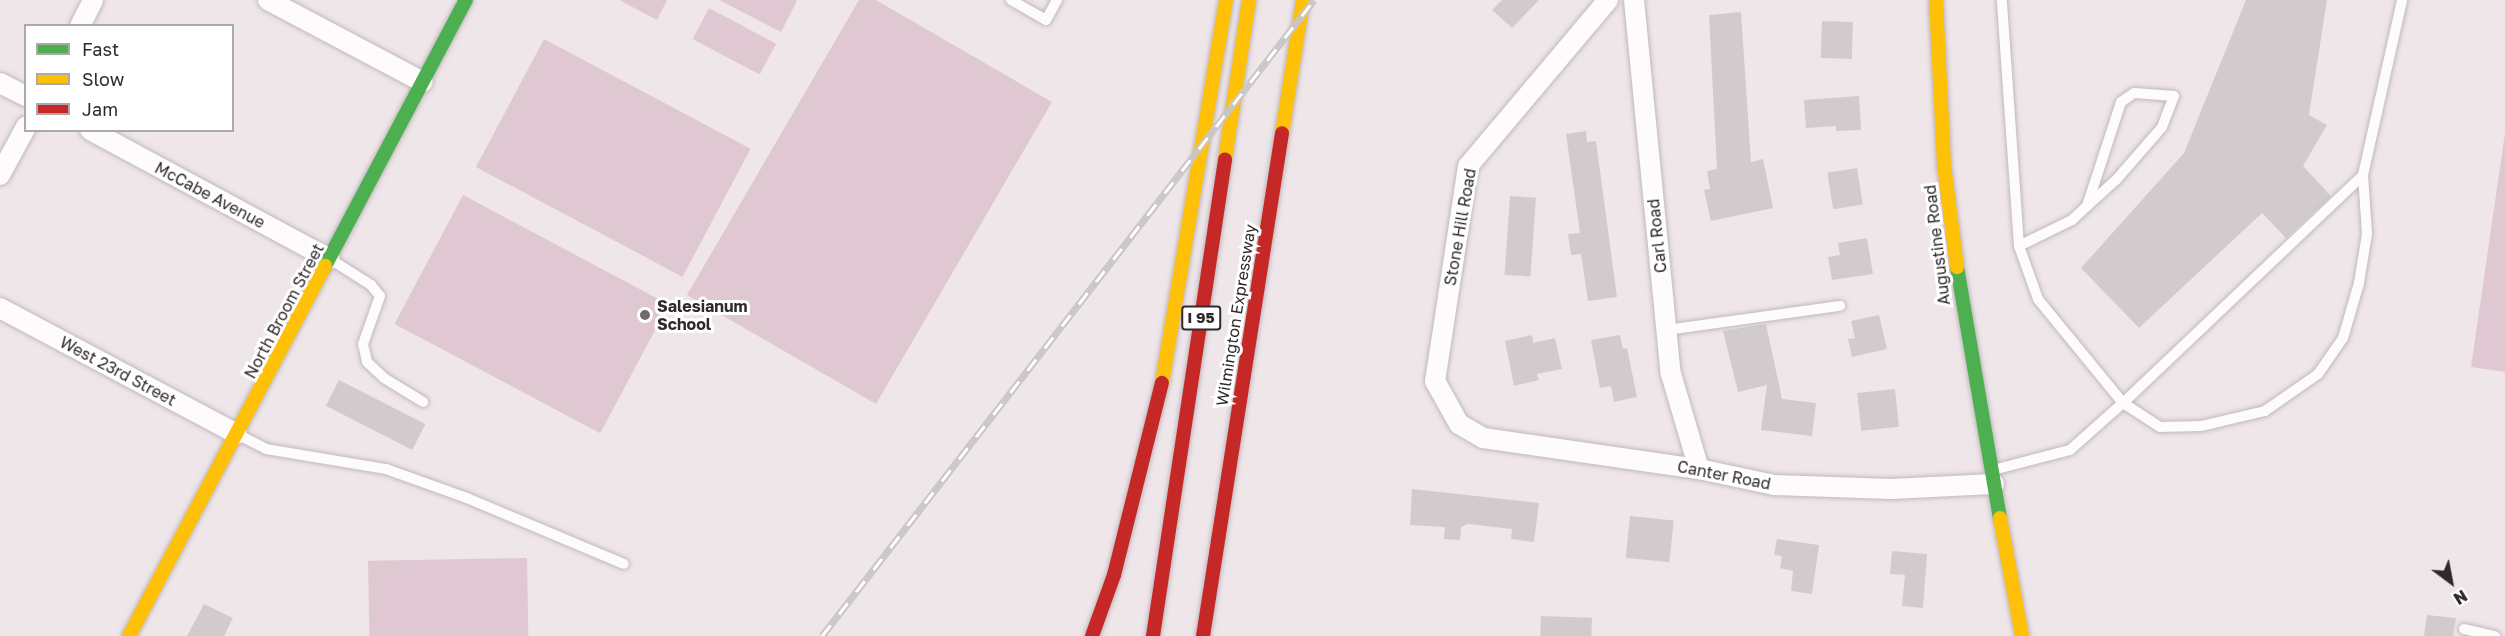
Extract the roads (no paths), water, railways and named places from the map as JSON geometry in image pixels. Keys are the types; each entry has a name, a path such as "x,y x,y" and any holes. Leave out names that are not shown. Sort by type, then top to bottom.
{"main road":[{"name":"North Broom Street","path":"129,636 466,0"},
{"path":"1092,636 1105,604 1156,418 1226,0"},
{"name":"Wilmington Expressway","path":"1153,636 1250,0"},
{"name":"Wilmington Expressway","path":"1203,636 1303,0"},
{"name":"Augustine Road","path":"1936,0 1937,81 1948,200 1964,327 2022,636"},
{"path":"1086,636 1105,604"}],"street":[{"path":"81,24 93,0"},
{"path":"268,0 423,82"},
{"name":"Stone Hill Road","path":"1460,424 1435,381 1468,166 1608,0"},
{"name":"Carl Road","path":"1634,0 1671,374 1699,469"},
{"path":"0,83 24,95"},
{"path":"0,175 24,131"},
{"name":"McCabe Avenue","path":"94,132 330,259"},
{"name":"West 23rd Street","path":"0,308 237,434"},
{"name":"Canter Road","path":"1460,424 1483,438 1699,469 1774,485 1891,489 1992,477"}],"lane":[{"path":"1011,0 1046,20 1057,0"},
{"path":"2002,0 2019,246 2038,299 2123,403 2160,427 2201,426 2265,411 2318,374 2343,338 2359,283 2367,234 2363,175 2402,0"},
{"path":"2019,246 2072,220 2116,180 2162,127 2174,96 2134,93 2121,102 2087,206"},
{"path":"1992,477 2070,450 2123,403 2363,175"},
{"path":"330,259 371,285 380,297 363,344 367,362 423,402"},
{"path":"1666,330 1840,306"},
{"path":"237,434 266,449 386,469 467,498 624,564"},
{"path":"2464,629 2494,636"}],"railway":[{"path":"822,636 1314,0"}],"place":[{"name":"Salesianum School","path":"645,315"}]}
